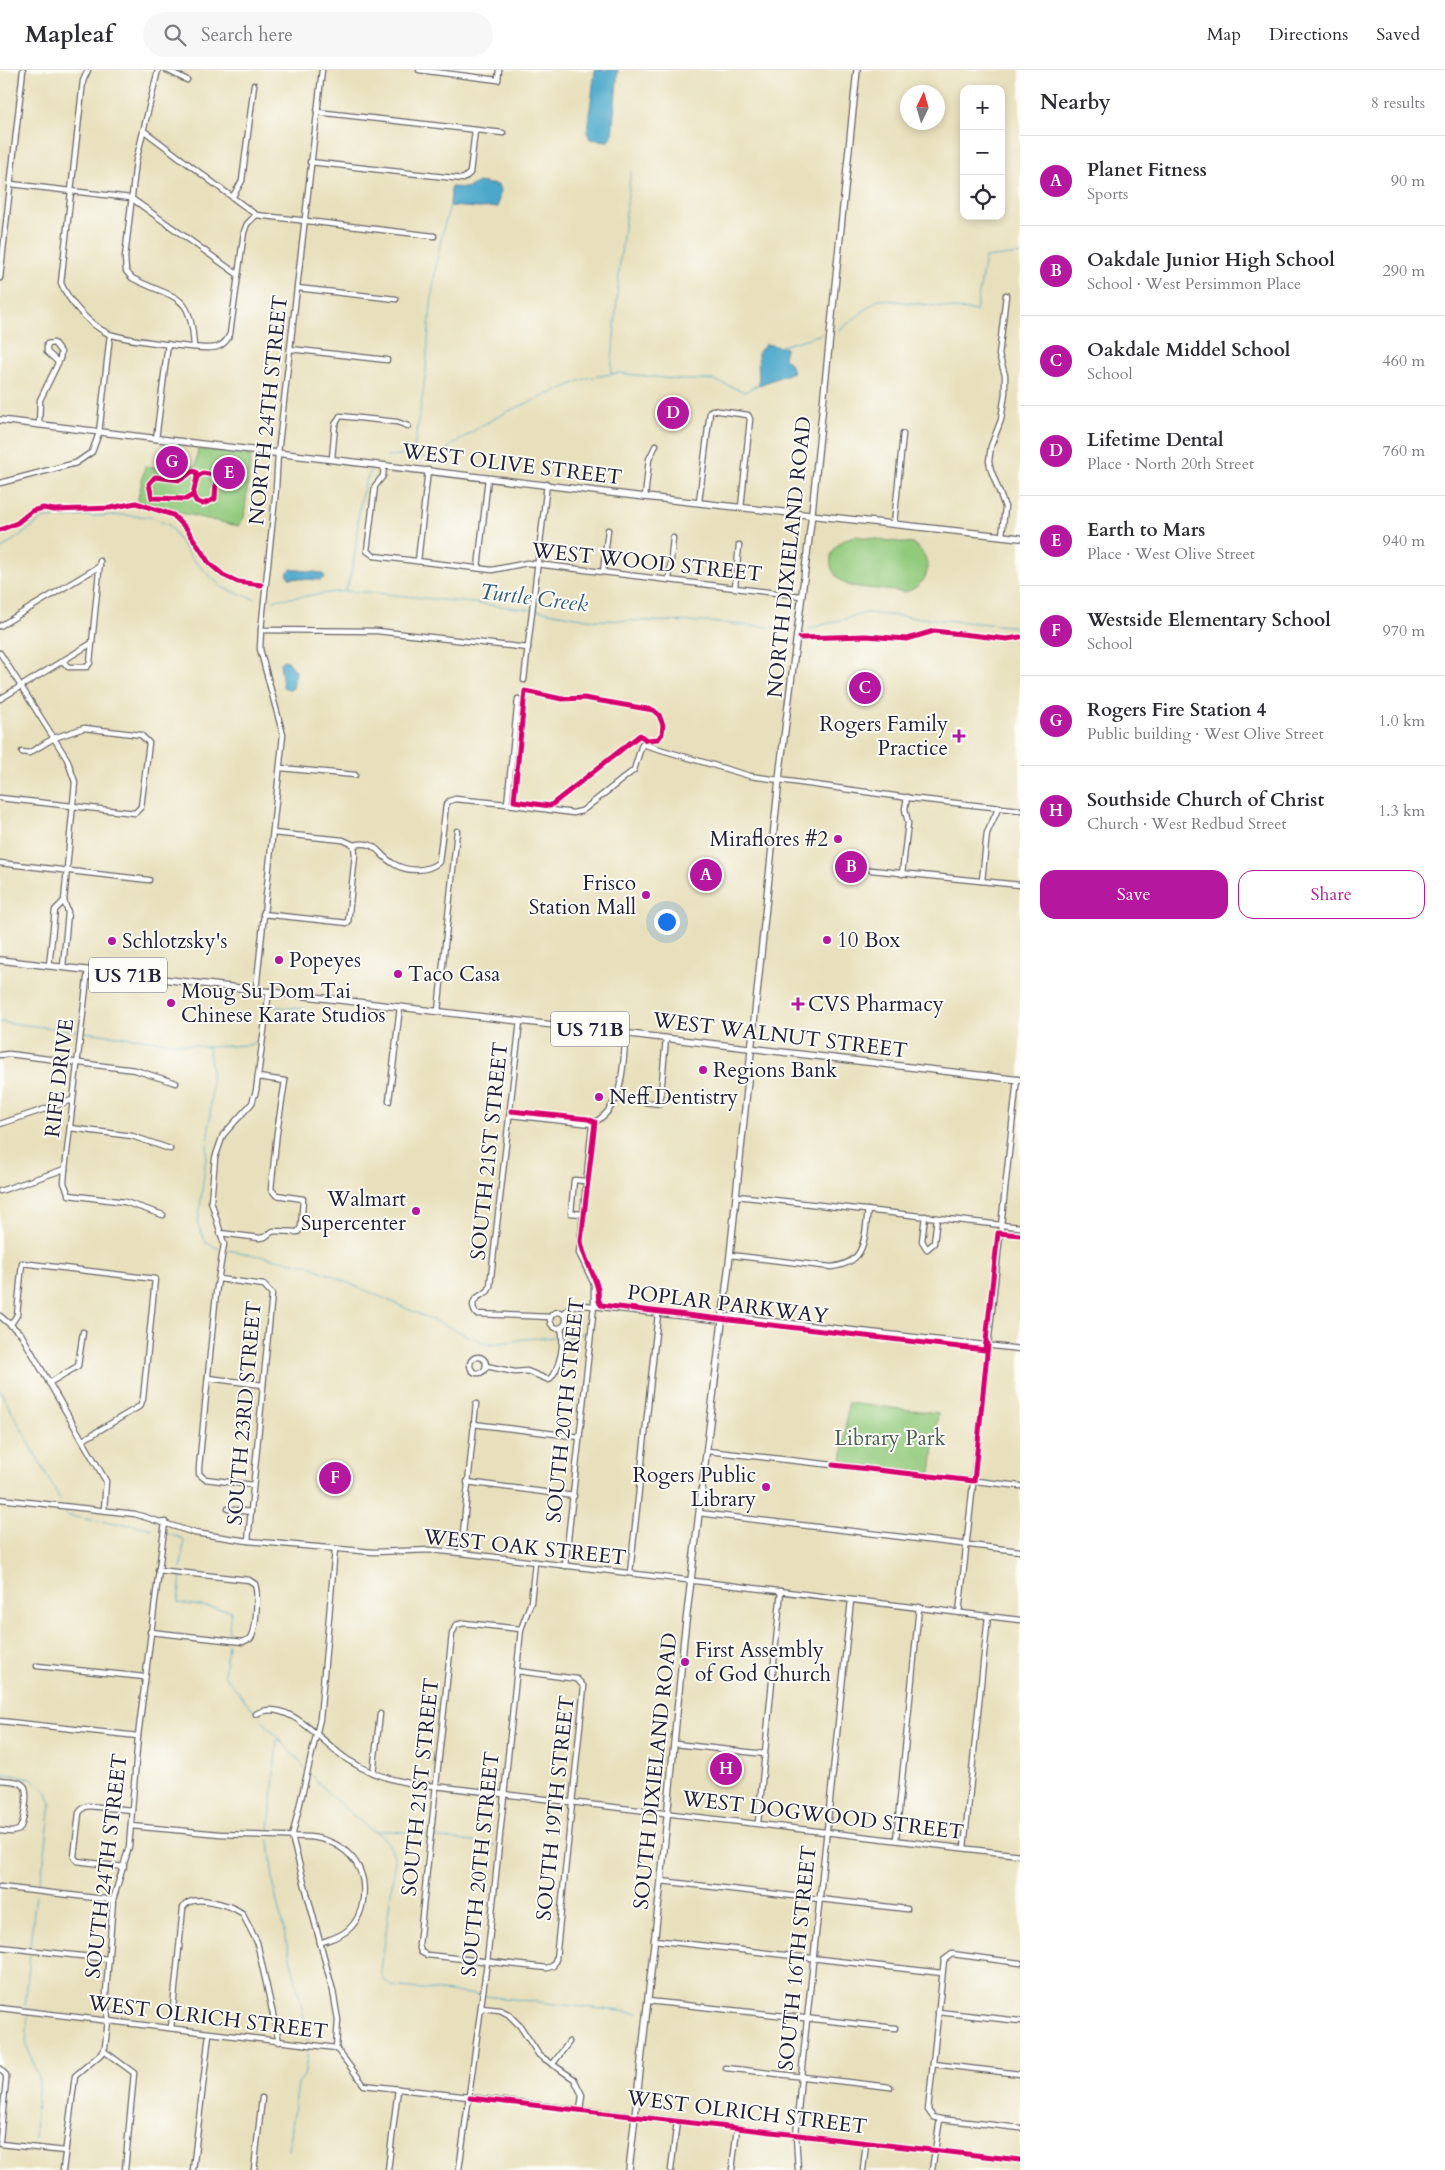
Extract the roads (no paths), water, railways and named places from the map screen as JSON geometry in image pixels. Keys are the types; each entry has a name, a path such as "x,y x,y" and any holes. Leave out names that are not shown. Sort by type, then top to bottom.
{"main road":[{"name":"NORTH DIXIELAND ROAD","path":"751,1048 801,596 812,516 857,70"},
{"name":"WEST OLIVE STREET","path":"0,420 645,497 1020,538"},
{"name":"WEST WALNUT STREET","path":"0,960 1019,1079"},
{"name":"SOUTH DIXIELAND ROAD","path":"629,2170 661,1881 691,1580 708,1451 737,1196 751,1048"}],"street":[{"path":"0,278 23,70"},
{"path":"88,70 83,81 61,283 64,291 95,327 110,335 168,344 217,348 225,343 230,334 244,232 247,224 256,216"},
{"path":"158,70 143,130 131,198 125,257 126,270 132,278 183,302 190,312 194,347"},
{"path":"167,70 187,80"},
{"name":"NORTH 24TH STREET","path":"256,990 283,735 261,654 261,630 278,453 322,70"},
{"path":"419,70 440,71 498,80 499,70"},
{"path":"233,196 242,182 254,85"},
{"path":"317,112 503,133"},
{"path":"143,130 233,196 256,216 434,236"},
{"path":"310,162 463,179 470,173 475,130"},
{"path":"11,184 131,198 237,274"},
{"path":"297,288 396,299"},
{"path":"1002,536 1005,507 990,470 989,461 991,446 1001,420 1005,393 1005,375 999,355 1006,295"},
{"path":"0,483 76,463 92,452 99,433 110,335"},
{"path":"156,439 168,344"},
{"path":"290,349 387,360"},
{"path":"38,425 40,400 58,362"},
{"path":"699,502 708,416 712,410 748,414 750,419 741,508"},
{"path":"332,460 335,424 338,417 346,415 397,422 408,426"},
{"path":"894,524 903,434"},
{"path":"645,497 649,459 656,445"},
{"name":"WEST WOOD STREET","path":"384,465 383,476 375,486 368,551 370,555 492,570 527,563 801,596"},
{"path":"418,561 428,470"},
{"path":"478,568 488,478"},
{"path":"524,680 536,564 547,484"},
{"path":"603,572 608,530"},
{"path":"669,579 673,538"},
{"path":"735,587 739,545"},
{"path":"0,626 100,564 90,663 87,667 68,667 63,661"},
{"path":"261,630 378,631 528,648"},
{"path":"0,700 92,643"},
{"path":"0,653 67,759 75,782 64,901 68,912 63,967"},
{"path":"507,804 518,699"},
{"path":"0,798 135,813 142,807 149,743 140,735 84,728 54,738 29,753 22,752"},
{"path":"273,833 343,840 354,845 363,843 371,845 400,867 421,870 432,869 439,862 446,806 449,801 455,799 507,804 573,813 582,811 634,770 642,744 750,776 1020,810"},
{"path":"281,768 355,775"},
{"path":"902,874 908,822 905,809 907,797"},
{"path":"982,881 987,833 999,808"},
{"path":"438,1011 457,831"},
{"path":"264,914 348,924 355,855 354,845"},
{"path":"0,863 149,880"},
{"path":"871,870 1020,885"},
{"path":"50,966 55,910 64,901"},
{"name":"RIFE DRIVE","path":"88,970 72,1100 65,1169 65,1190 68,1195 125,1202 163,1215"},
{"path":"253,1485 205,1479 199,1474 224,1244 211,1201 214,1158 223,1134 252,1103 258,1077 268,991"},
{"path":"390,1102 400,1007"},
{"name":"SOUTH 21ST STREET","path":"520,1021 490,1286 488,1291 476,1295 474,1299 476,1314 551,1317"},
{"path":"510,1115 592,1124 605,1114 617,1099 626,1033"},
{"path":"617,1099 660,1104 666,1038"},
{"path":"0,1055 9,1054 134,1070 176,1083"},
{"path":"220,1233 260,1238 266,1237 273,1231 298,1232 301,1227 303,1199 276,1195 271,1190 278,1119 285,1081 258,1077"},
{"path":"959,1613 1019,1079"},
{"path":"0,1124 72,1100"},
{"name":"SOUTH 20TH STREET","path":"565,1566 594,1306 594,1284 579,1253 592,1124"},
{"path":"70,1128 132,1136 170,1149"},
{"path":"0,1191 65,1169"},
{"path":"582,1214 571,1213 574,1180 586,1182"},
{"path":"737,1196 1020,1227"},
{"path":"730,1255 831,1267 847,1264 860,1255 864,1244 868,1210"},
{"path":"925,1216 922,1241 927,1249 930,1249 934,1243 937,1218"},
{"path":"11,1324 17,1315 22,1263 155,1279 143,1399 134,1411 83,1440"},
{"name":"SOUTH 23RD STREET","path":"219,1280 264,1285 270,1289 272,1294 272,1311 248,1541"},
{"path":"562,1314 566,1323 561,1328 555,1328 551,1325 551,1317 555,1313 562,1314 577,1305 715,1320"},
{"path":"630,1573 658,1314"},
{"path":"0,1316 21,1334 106,1481 104,1510"},
{"path":"728,1316 988,1347 1020,1349"},
{"path":"486,1366 515,1372 527,1371 549,1380 554,1375 563,1343 561,1328"},
{"path":"49,1383 78,1366 83,1332"},
{"path":"208,1378 263,1385"},
{"path":"461,1553 476,1404"},
{"path":"473,1424 580,1437"},
{"path":"708,1451 1020,1486"},
{"path":"468,1482 574,1496"},
{"name":"WEST OAK STREET","path":"0,1499 135,1514 195,1533 248,1541 398,1553 432,1550 1020,1620"},
{"path":"228,1509 251,1512"},
{"path":"699,1513 1020,1551"},
{"name":"SOUTH 24TH STREET","path":"104,2051 108,2021 106,1993 114,1900 124,1867 131,1826 138,1736 165,1522"},
{"path":"335,1549 327,1654 317,1734 292,1837 338,2020 336,2048"},
{"name":"SOUTH 20TH STREET","path":"459,2170 466,2106 470,2098 487,1962 521,1629 531,1602 535,1562"},
{"path":"150,1632 243,1642 250,1639 254,1632 257,1591 255,1584 249,1580 158,1570"},
{"path":"758,1824 781,1591"},
{"name":"SOUTH 16TH STREET","path":"798,2170 796,2135 801,2077 851,1600"},
{"path":"896,1840 919,1607"},
{"path":"964,1848 988,1616"},
{"name":"SOUTH 21ST STREET","path":"487,1962 427,1955 421,1952 419,1945 452,1634 456,1625 464,1623 521,1629"},
{"path":"37,1666 145,1677"},
{"name":"SOUTH 19TH STREET","path":"487,1962 547,1968 553,1966 556,1959 573,1802 582,1683 577,1679 517,1672"},
{"name":"WEST DOGWOOD STREET","path":"256,1714 266,1710 282,1713 300,1721 346,1759 384,1778 436,1786 1020,1855"},
{"path":"372,1773 380,1714"},
{"path":"0,1721 138,1736"},
{"path":"675,1744 765,1754"},
{"path":"0,1780 19,1782 25,1787 26,1792 23,1824 19,1830 12,1832 0,1831"},
{"path":"124,1867 77,1861 74,1858 79,1813 82,1808 132,1810"},
{"path":"131,1826 220,1834 323,1838 337,1844 355,1860 364,1882 362,1906 358,1917 349,1929 337,1937 320,1943"},
{"path":"661,1881 908,1909"},
{"path":"0,1887 114,1900"},
{"path":"171,2028 183,1908 191,1900 218,1903 242,1913 256,1942 276,2021 279,2042"},
{"path":"654,1940 942,1973"},
{"path":"0,1947 109,1959"},
{"path":"1020,1962 948,1956 944,1960 928,2110 933,2117 940,2119 1020,2128"},
{"path":"648,2001 895,2028"},
{"name":"WEST OLRICH STREET","path":"0,2008 336,2048 364,2084 934,2152 1020,2160"},
{"path":"481,2008 500,2010 513,2017 539,2055 574,2079 582,2095 580,2110"},
{"path":"938,2012 1020,2021"},
{"path":"193,2170 209,2034"},
{"path":"552,2065 569,2042"},
{"path":"63,2170 75,2076 104,2051 134,2073 125,2170"},
{"path":"933,2064 1020,2074"},
{"path":"726,2068 890,2086"},
{"path":"1,2069 6,2075 6,2081 0,2142 65,2151"},
{"path":"388,2170 398,2089"},
{"path":"254,2170 262,2098"},
{"path":"932,2170 940,2119"},
{"path":"672,2170 677,2121"},
{"path":"732,2170 737,2128"},
{"path":"863,2170 866,2143"}],"water":[{"path":"595,70 618,70 612,136 608,141 590,139 587,132"},
{"path":"478,182 498,185 500,189 498,207 450,206 451,187 468,188"},
{"path":"766,344 786,348 784,357 790,363 793,372 759,385 758,353"},
{"path":"291,569 322,573 325,577 320,580 289,578 287,573"},
{"path":"283,660 288,661 296,671 293,688 290,690 283,687 280,663"}],"waterway":[{"path":"611,374 620,261 631,171"},
{"path":"413,456 425,380 436,266 450,206"},
{"path":"837,332 879,299 976,311 985,258 1020,254"},
{"path":"778,347 822,334"},
{"path":"387,457 399,455 433,458 484,424 513,409 587,378 618,373 682,380 714,380 745,392 759,384"},
{"path":"345,591 354,561 361,498 371,471"},
{"name":"Turtle Creek","path":"0,550 44,518 122,515 150,517 169,525 192,559 223,588 255,599"},
{"name":"Turtle Creek","path":"273,600 345,591 367,592 537,610 593,620 706,622 791,629"},
{"name":"Turtle Creek","path":"808,629 866,613 1020,627"},
{"path":"276,1007 304,1009"},
{"path":"0,1022 77,1031"},
{"path":"84,1032 207,1047 212,1081 211,1105 198,1225 206,1243 220,1249"},
{"path":"207,1047 249,1045 258,1041"},
{"path":"227,1250 308,1265 489,1345 524,1339 560,1337"},
{"path":"567,1337 584,1333"},
{"path":"0,1390 61,1501"},
{"path":"65,1511 67,1515 78,1518 153,1529"},
{"path":"166,1533 184,1539 181,1569"},
{"path":"181,1576 178,1603 231,1610 228,1637"},
{"path":"228,1644 224,1675 254,1711"},
{"path":"259,1717 306,1769"},
{"path":"269,1832 277,1739"},
{"path":"0,1773 31,1778 46,1790 51,1804 44,1861 38,1887"},
{"path":"311,1775 331,1796 370,1830 383,1838 394,1855 395,1860 381,1972 384,1980 392,1986 480,1995"},
{"path":"378,1831 427,1835"},
{"path":"434,1837 495,1845"},
{"path":"269,1840 274,1889 302,2007 308,2043"},
{"path":"30,1945 36,1895"},
{"path":"25,2006 30,1955"},
{"path":"484,1996 638,2013"},
{"path":"28,2015 26,2043 39,2079 34,2139"},
{"path":"289,2150 298,2083 304,2076 308,2052"}],"place":[{"name":"Lifetime Dental","path":"673,413"},
{"name":"Rogers Fire Station 4","path":"172,462"},
{"name":"Earth to Mars","path":"229,473"},
{"name":"Oakdale Middel School","path":"865,688"},
{"name":"Rogers Family Practice","path":"959,736"},
{"name":"Miraflores #2","path":"838,839"},
{"name":"Oakdale Junior High School","path":"851,867"},
{"name":"Planet Fitness","path":"706,875"},
{"name":"Frisco Station Mall","path":"646,895"},
{"name":"10 Box","path":"827,940"},
{"name":"Schlotzsky's","path":"112,941"},
{"name":"Popeyes","path":"279,960"},
{"name":"Taco Casa","path":"398,974"},
{"name":"Moug Su Dom Tai Chinese Karate Studios","path":"171,1003"},
{"name":"CVS Pharmacy","path":"798,1004"},
{"name":"Regions Bank","path":"703,1070"},
{"name":"Neff Dentistry","path":"599,1097"},
{"name":"Walmart Supercenter","path":"416,1211"},
{"name":"Westside Elementary School","path":"335,1478"},
{"name":"Rogers Public Library","path":"766,1487"},
{"name":"First Assembly of God Church","path":"685,1662"},
{"name":"Southside Church of Christ","path":"726,1769"}],"park label":[{"name":"Library Park","path":"890,1438"}]}
